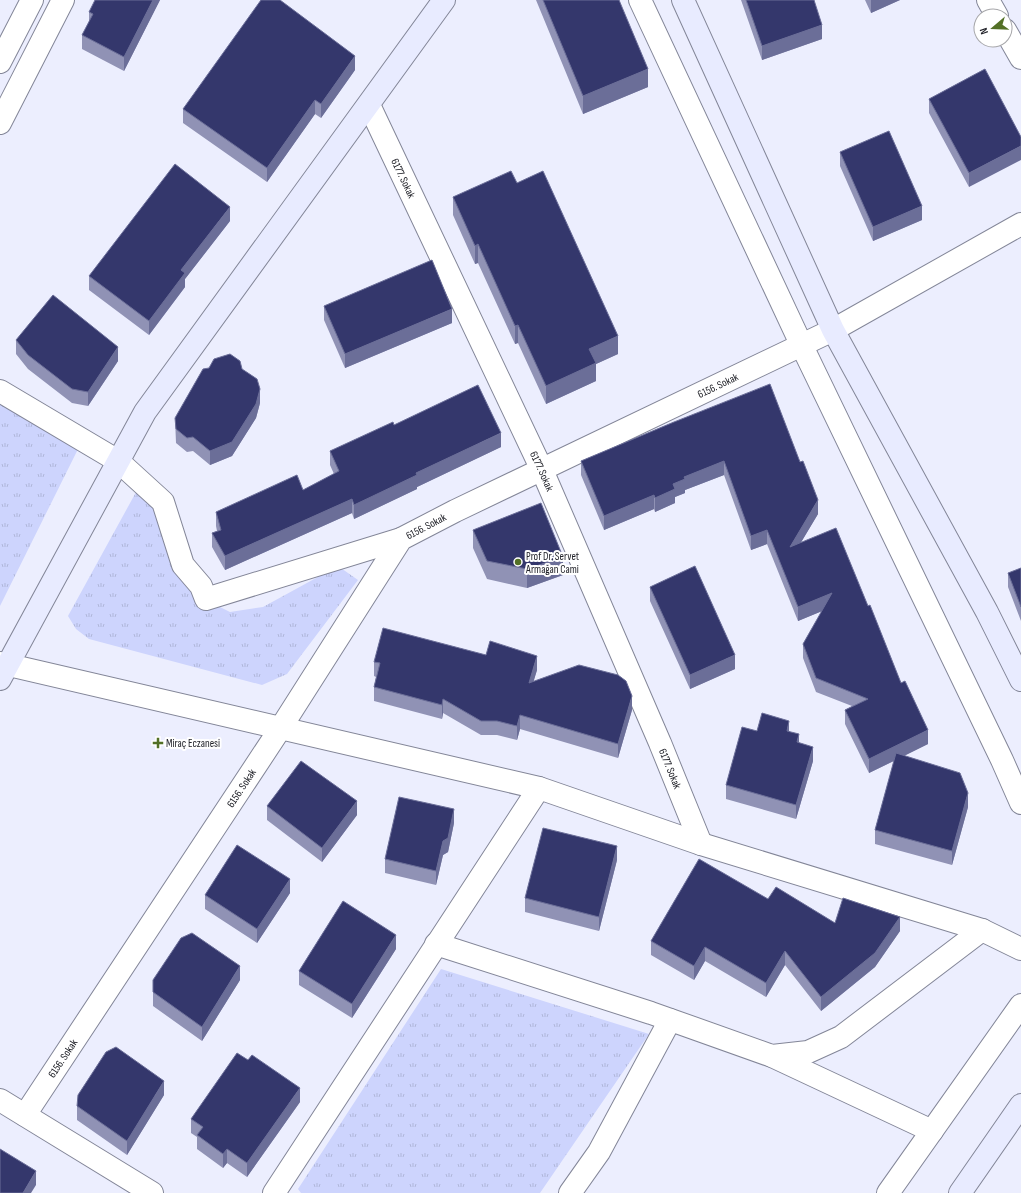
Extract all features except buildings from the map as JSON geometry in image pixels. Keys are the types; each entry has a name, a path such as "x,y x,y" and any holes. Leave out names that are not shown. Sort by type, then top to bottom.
{"street":[{"path":"0,62 32,0"},
{"path":"444,0 145,412 2,669 280,728 539,788 701,844 982,930 1021,949"},
{"path":"640,0 801,344 1002,760 1021,803"},
{"path":"684,0 833,330 987,612 1021,680"},
{"path":"0,123 59,1"},
{"path":"1013,44 1021,58"},
{"name":"6177. Sokak","path":"369,105 542,470 660,743 701,844"},
{"name":"6156. Sokak","path":"25,1115 280,728 401,539 801,344 833,330 1021,224"},
{"path":"0,391 118,461 164,502 183,565 201,586 206,599 401,539"},
{"path":"274,1193 539,788"},
{"path":"772,1056 808,1052 842,1037 982,930"},
{"path":"436,944 670,1020 772,1056 932,1131"},
{"path":"888,1193 1021,1005"},
{"path":"570,1193 599,1152 670,1020"},
{"path":"0,1100 152,1193"},
{"path":"960,1193 1021,1105"}],"green space":[{"path":"0,387 86,433 0,606"},
{"path":"146,474 202,598 230,612 263,607 338,566 358,580 287,674 262,685 89,639 76,629 68,616"},
{"path":"441,969 649,1034 540,1193 301,1193 298,1189"}],"place":[{"name":"Prof Dr. Servet Armağan Cami","path":"518,562"},
{"name":"Miraç Eczanesi","path":"158,743"}]}
